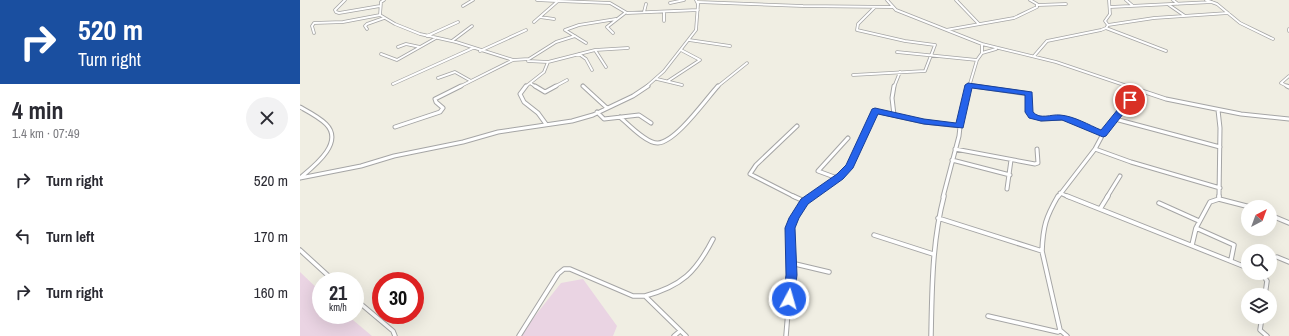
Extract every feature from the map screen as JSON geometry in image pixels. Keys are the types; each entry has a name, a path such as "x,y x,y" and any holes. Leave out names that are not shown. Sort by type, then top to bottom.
{"street":[{"path":"345,0 335,10 336,12 380,6"},
{"path":"380,15 381,2 384,0"},
{"path":"463,6 473,0"},
{"path":"537,0 602,2 617,4 625,12"},
{"path":"670,2 684,0"},
{"path":"733,0 736,3"},
{"path":"887,0 892,7 904,15 982,44 998,49 1034,56 1166,99 1242,114 1289,119"},
{"path":"956,0 979,24"},
{"path":"1030,0 1038,5 1066,4"},
{"path":"1108,25 1105,21 1110,14 1109,0"},
{"path":"1126,0 1133,6"},
{"path":"1173,0 1178,4"},
{"path":"1206,0 1217,4 1240,23 1273,39"},
{"path":"534,22 558,1"},
{"path":"300,178 361,166 394,156 463,142 498,132 572,121 607,108 633,96 657,79 696,30 698,10 697,1 875,8 892,7"},
{"path":"1110,7 1212,2"},
{"path":"644,12 646,4"},
{"path":"946,30 1020,17 1033,10 1038,5"},
{"path":"1169,5 1185,16"},
{"path":"853,74 925,71 935,45 905,41 857,30 858,24 875,8"},
{"path":"613,33 607,27 625,12 698,10"},
{"path":"664,12 664,21"},
{"path":"1106,28 1108,25 1154,18 1228,13"},
{"path":"314,33 312,26 314,23 343,22 380,15 395,24 427,36 452,41 513,60 548,62 596,50 628,48"},
{"path":"540,17 554,19"},
{"path":"367,29 365,26 367,24 384,18"},
{"path":"586,43 565,30 579,25 616,20"},
{"path":"427,36 458,22"},
{"path":"452,41 472,26"},
{"path":"1034,56 1047,42 1106,28 1166,51"},
{"path":"480,50 526,30"},
{"path":"527,61 551,44 575,36"},
{"path":"381,54 398,60 436,38"},
{"path":"689,40 730,46"},
{"path":"398,47 406,44 420,47"},
{"path":"931,336 933,254 938,218 956,149 968,85 977,60 982,53 982,44"},
{"path":"393,84 473,48"},
{"path":"982,53 998,49"},
{"path":"596,50 606,67"},
{"path":"668,81 700,60 681,50"},
{"path":"897,52 977,60"},
{"path":"579,54 586,59 592,70"},
{"path":"395,127 440,112 443,108 436,102 435,99 513,60"},
{"path":"546,124 538,113 521,97 521,91 545,71 548,62"},
{"path":"620,117 649,139 657,143 661,142 674,134 693,118 719,84 747,63"},
{"path":"438,78 455,72 471,81"},
{"path":"894,115 894,89 900,72"},
{"path":"1289,76 1285,77 1281,83 1289,87"},
{"path":"657,79 682,85"},
{"path":"530,83 545,92 567,80"},
{"path":"968,85 1029,94 1029,112 1032,116 1041,119 1059,117 1064,118 1103,134"},
{"path":"583,86 607,108"},
{"path":"1066,336 1060,330 1042,251 1043,231 1046,216 1060,193 1095,149 1103,134 1137,90"},
{"path":"300,107 321,120 329,127 332,139 326,152 312,168 300,178"},
{"path":"1218,110 1220,128 1220,199"},
{"path":"786,336 791,263 791,224 804,201 837,178 850,166 875,111 924,122 960,126"},
{"path":"597,112 604,119 639,115 651,123"},
{"path":"1115,119 1220,147"},
{"path":"797,126 750,173 752,176 804,201"},
{"path":"837,178 818,171 848,138"},
{"path":"956,149 1037,164 1037,149"},
{"path":"1095,149 1130,162 1220,188"},
{"path":"952,160 1010,175"},
{"path":"1007,189 1011,160"},
{"path":"1100,209 1120,176"},
{"path":"1060,193 1241,265"},
{"path":"1192,245 1196,228 1210,202 1220,199 1241,205"},
{"path":"1159,203 1199,221"},
{"path":"938,218 1042,251"},
{"path":"1277,218 1289,223"},
{"path":"1196,228 1234,245 1231,260"},
{"path":"874,235 933,254"},
{"path":"518,336 558,274 564,269 570,268 633,296 645,296 677,286 693,272 703,260 713,239"},
{"path":"300,250 324,272"},
{"path":"1277,257 1289,262"},
{"path":"791,263 829,272"},
{"path":"645,296 686,336"},
{"path":"364,306 393,331 395,336"},
{"path":"988,316 1058,332 1060,330"},
{"path":"1261,324 1260,330 1267,336"},
{"path":"674,336 680,331"}],"shaded area":[{"path":"300,272 312,283 312,324 358,324 372,336 300,336"},
{"path":"583,279 617,326 613,336 519,336 561,283"}],"route":[{"path":"789,299 791,275 791,224 804,201 835,180 850,166 875,111 924,122 960,126 962,108 968,85 1029,94 1029,112 1032,116 1041,119 1059,117 1064,118 1103,134 1130,100"}]}
